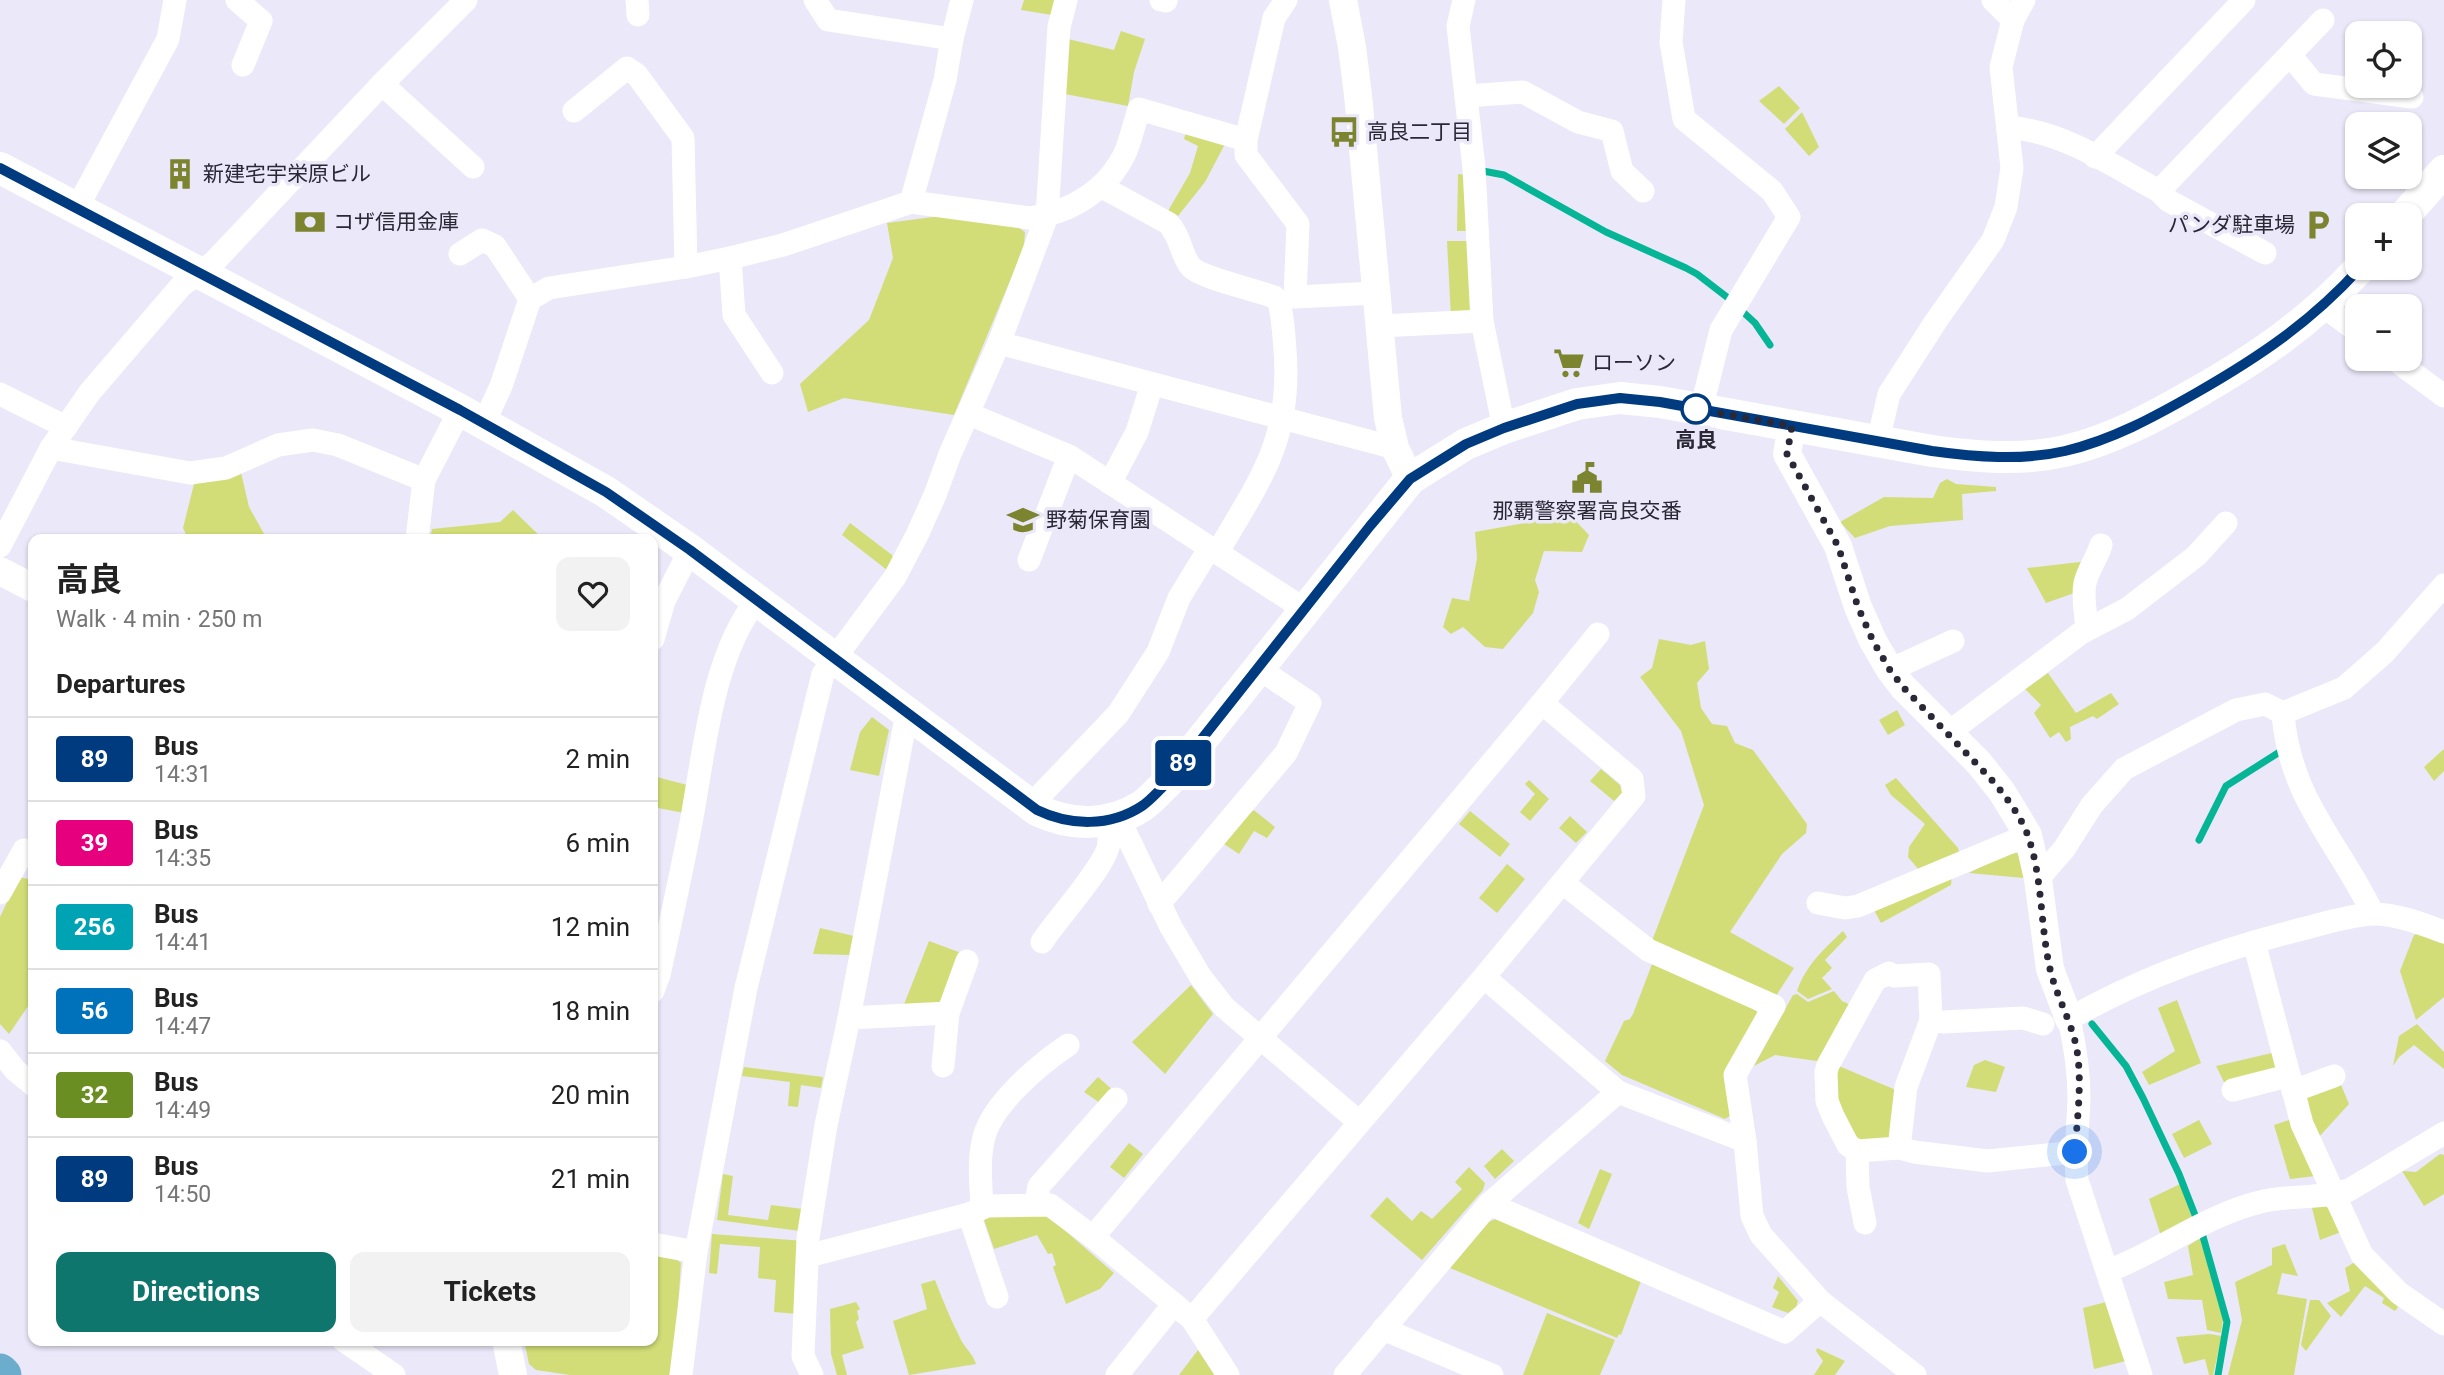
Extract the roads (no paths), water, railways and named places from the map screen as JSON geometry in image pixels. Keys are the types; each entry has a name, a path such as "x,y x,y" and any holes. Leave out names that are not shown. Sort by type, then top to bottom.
{"main road":[{"path":"0,168 472,417 606,492 690,550 1030,806 1054,818 1075,822 1112,819 1142,806 1167,783 1410,479 1449,453 1504,428 1577,404 1605,399 1638,399 1944,453 2000,457 2063,452 2134,427 2230,374 2288,336 2348,280"},
{"path":"2416,203 2444,171"}],"street":[{"path":"77,208 168,39 175,0"},
{"path":"237,0 261,21 243,65"},
{"path":"0,546 51,448 90,392 181,286 214,262 382,84 466,0"},
{"path":"814,0 828,20 952,39"},
{"path":"911,202 945,80 962,0"},
{"path":"681,1375 696,1252 746,988 823,674 895,577 931,505 950,454 999,343 1047,216 1059,27 1066,0"},
{"path":"1030,806 1118,714 1158,652 1179,598 1261,478 1284,419 1287,299 1298,224 1246,155 1246,140 1274,18 1286,0"},
{"path":"1343,0 1358,95 1388,418 1395,448 1410,479"},
{"path":"1464,0 1458,26 1474,168 1482,321 1504,428"},
{"path":"1674,0 1671,42 1684,119 1772,191 1789,217 1721,330 1700,410"},
{"path":"1878,441 1889,394 1993,240 2006,207 2012,168 2001,66 2019,10 1993,0"},
{"path":"2095,157 2244,0"},
{"path":"2159,191 2323,20"},
{"path":"2290,55 2314,84 2345,88"},
{"path":"574,111 627,68 637,75 662,108 683,138 686,267"},
{"path":"382,84 473,167"},
{"path":"1466,96 1523,92 1578,122 1612,131 1622,171 1643,191"},
{"path":"418,534 424,480 472,417 501,386 530,299 549,288 730,258 783,245 911,202 1030,218 1047,216 1073,205 1102,187 1125,152 1139,108 1246,140"},
{"path":"2008,127 2033,129 2084,149 2159,191 2169,201 2265,253"},
{"path":"1102,187 1168,223 1175,229 1191,267 1205,274 1287,299 1376,293"},
{"path":"460,254 482,240 495,246 530,299"},
{"path":"730,258 734,315 772,373"},
{"path":"2323,306 2345,322"},
{"path":"1380,326 1482,321"},
{"path":"999,343 1395,448"},
{"path":"2410,371 2444,396"},
{"path":"1110,483 1137,432 1152,384"},
{"path":"0,394 65,427"},
{"path":"969,414 1069,456 1304,609"},
{"path":"1792,426 1787,454 1838,546 1858,607 1873,641 1890,670 1925,711 1979,763 2002,792 2028,835 2038,879 2056,1021 2076,1048 2079,1099 2075,1152 2077,1180 2141,1375"},
{"path":"51,448 190,473 226,468 278,444 313,440 338,445 424,480"},
{"path":"1029,560 1069,456"},
{"path":"1948,733 2087,629 2127,609 2196,556 2226,523"},
{"path":"2087,629 2084,592 2086,579 2101,545"},
{"path":"658,622 664,601 690,550"},
{"path":"0,571 28,585"},
{"path":"2038,879 2064,849 2092,805 2124,769 2236,710 2264,704 2283,713 2344,688 2385,652 2444,585"},
{"path":"658,975 713,703 731,641 745,614 757,600"},
{"path":"1093,1237 1598,634"},
{"path":"1890,670 1953,640"},
{"path":"1159,904 1286,753 1310,703 1258,668"},
{"path":"1192,1319 1484,977 1634,796 1632,779 1542,703"},
{"path":"805,1369 808,1238 825,1125 849,1018 906,713"},
{"path":"2283,713 2284,733 2302,794 2336,852 2359,884 2373,914"},
{"path":"1112,819 1200,976 1224,1007 1359,1122"},
{"path":"1042,942 1053,924 1084,889 1105,855 1110,845 1112,819"},
{"path":"1818,903 1845,908 1858,906 2028,835"},
{"path":"0,893 23,850 28,854"},
{"path":"1563,883 1648,950 1774,1006 1735,1075 1752,1216 1761,1235 1820,1301 1916,1375"},
{"path":"1931,1020 1943,1022 2023,1018 2056,1021 2206,956 2373,914 2427,925 2444,932"},
{"path":"2254,942 2302,1124 2362,1255 2399,1293 2444,1324"},
{"path":"943,1066 948,1013 967,961"},
{"path":"1899,1148 1906,1087 1931,1020 1929,974 1894,976 1889,973 1875,980 1826,1072 1827,1101 1848,1145 1857,1151 1899,1148 1987,1161 2075,1152"},
{"path":"1484,977 1618,1092 1745,1141"},
{"path":"849,1018 948,1013"},
{"path":"997,1297 975,1211 984,1135 992,1118 1029,1075 1068,1045"},
{"path":"0,1051 28,1081"},
{"path":"2232,1090 2334,1076"},
{"path":"1345,1375 1489,1204 1618,1092"},
{"path":"1036,1204 1039,1186 1116,1099"},
{"path":"2108,1271 2200,1224 2264,1201 2349,1191 2443,1135"},
{"path":"1857,1151 1858,1186 1865,1223"},
{"path":"808,1256 975,1211 1036,1204 1050,1205 1192,1319 1228,1375"},
{"path":"1489,1204 1785,1332 1820,1301"},
{"path":"658,1245 696,1252"},
{"path":"1117,1375 1174,1304"},
{"path":"1383,1329 1492,1375"},
{"path":"352,1346 394,1375"},
{"path":"507,1346 513,1375"}],"waterway":[{"path":"1483,171 1504,175 1606,232 1686,268 1732,301"},
{"path":"1742,311 1755,323 1770,345"},
{"path":"2199,840 2226,786 2278,753"},
{"path":"2092,1024 2126,1066 2143,1098 2179,1174 2202,1233 2227,1322 2218,1375"}],"place":[{"name":"高良二丁目","path":"1344,132"},
{"name":"新建宅宇栄原ビル","path":"180,174"},
{"name":"コザ信用金庫","path":"310,222"},
{"name":"パンダ駐車場","path":"2318,225"},
{"name":"ローソン","path":"1569,363"},
{"name":"高良","path":"1696,409"},
{"name":"那覇警察署高良交番","path":"1587,478"},
{"name":"野菊保育園","path":"1023,520"}]}
